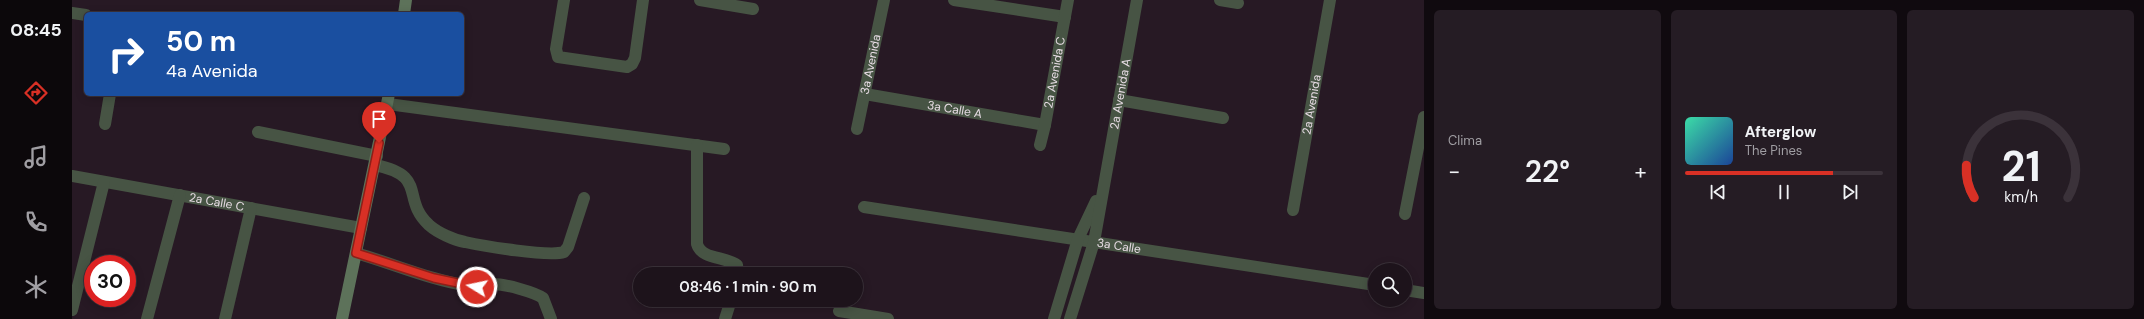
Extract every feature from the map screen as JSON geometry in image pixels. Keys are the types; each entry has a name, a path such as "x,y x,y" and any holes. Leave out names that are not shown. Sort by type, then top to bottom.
{"main road":[{"path":"404,12 406,0"},
{"path":"342,319 388,99"}],"street":[{"path":"564,0 556,49 558,57 627,67 632,64 643,0"},
{"path":"700,0 753,9"},
{"name":"3a Avenida","path":"858,129 884,0"},
{"path":"954,0 1065,17"},
{"name":"2a Avenida C","path":"1040,145 1068,0"},
{"name":"2a Avenida A","path":"1070,319 1094,242 1102,187 1137,0"},
{"path":"1220,0 1238,3"},
{"name":"2a Avenida","path":"1293,210 1330,0"},
{"path":"72,13 84,16"},
{"name":"3a Calle A","path":"865,94 1045,125"},
{"path":"105,124 110,96"},
{"path":"388,99 724,149"},
{"path":"1119,100 1223,118"},
{"path":"1405,214 1424,117"},
{"path":"258,132 376,160 402,173 408,180 416,206 430,225 451,238 464,242 550,254 564,252 568,247 584,198"},
{"path":"697,145 696,244 703,254 731,261 737,265 737,267"},
{"name":"2a Calle C","path":"72,176 361,228"},
{"path":"72,310 104,182"},
{"name":"2a Avenida A","path":"1054,319 1078,240 1102,187"},
{"path":"147,319 180,195"},
{"name":"3a Calle","path":"864,207 1368,284"},
{"path":"225,319 252,208"},
{"path":"356,253 434,278 469,287 493,284 531,293 543,298 552,319"},
{"path":"1412,291 1424,293"},
{"path":"725,319 729,307"},
{"path":"838,311 888,319"}],"route":[{"path":"379,143 356,253 434,278 469,287 477,287"}]}
